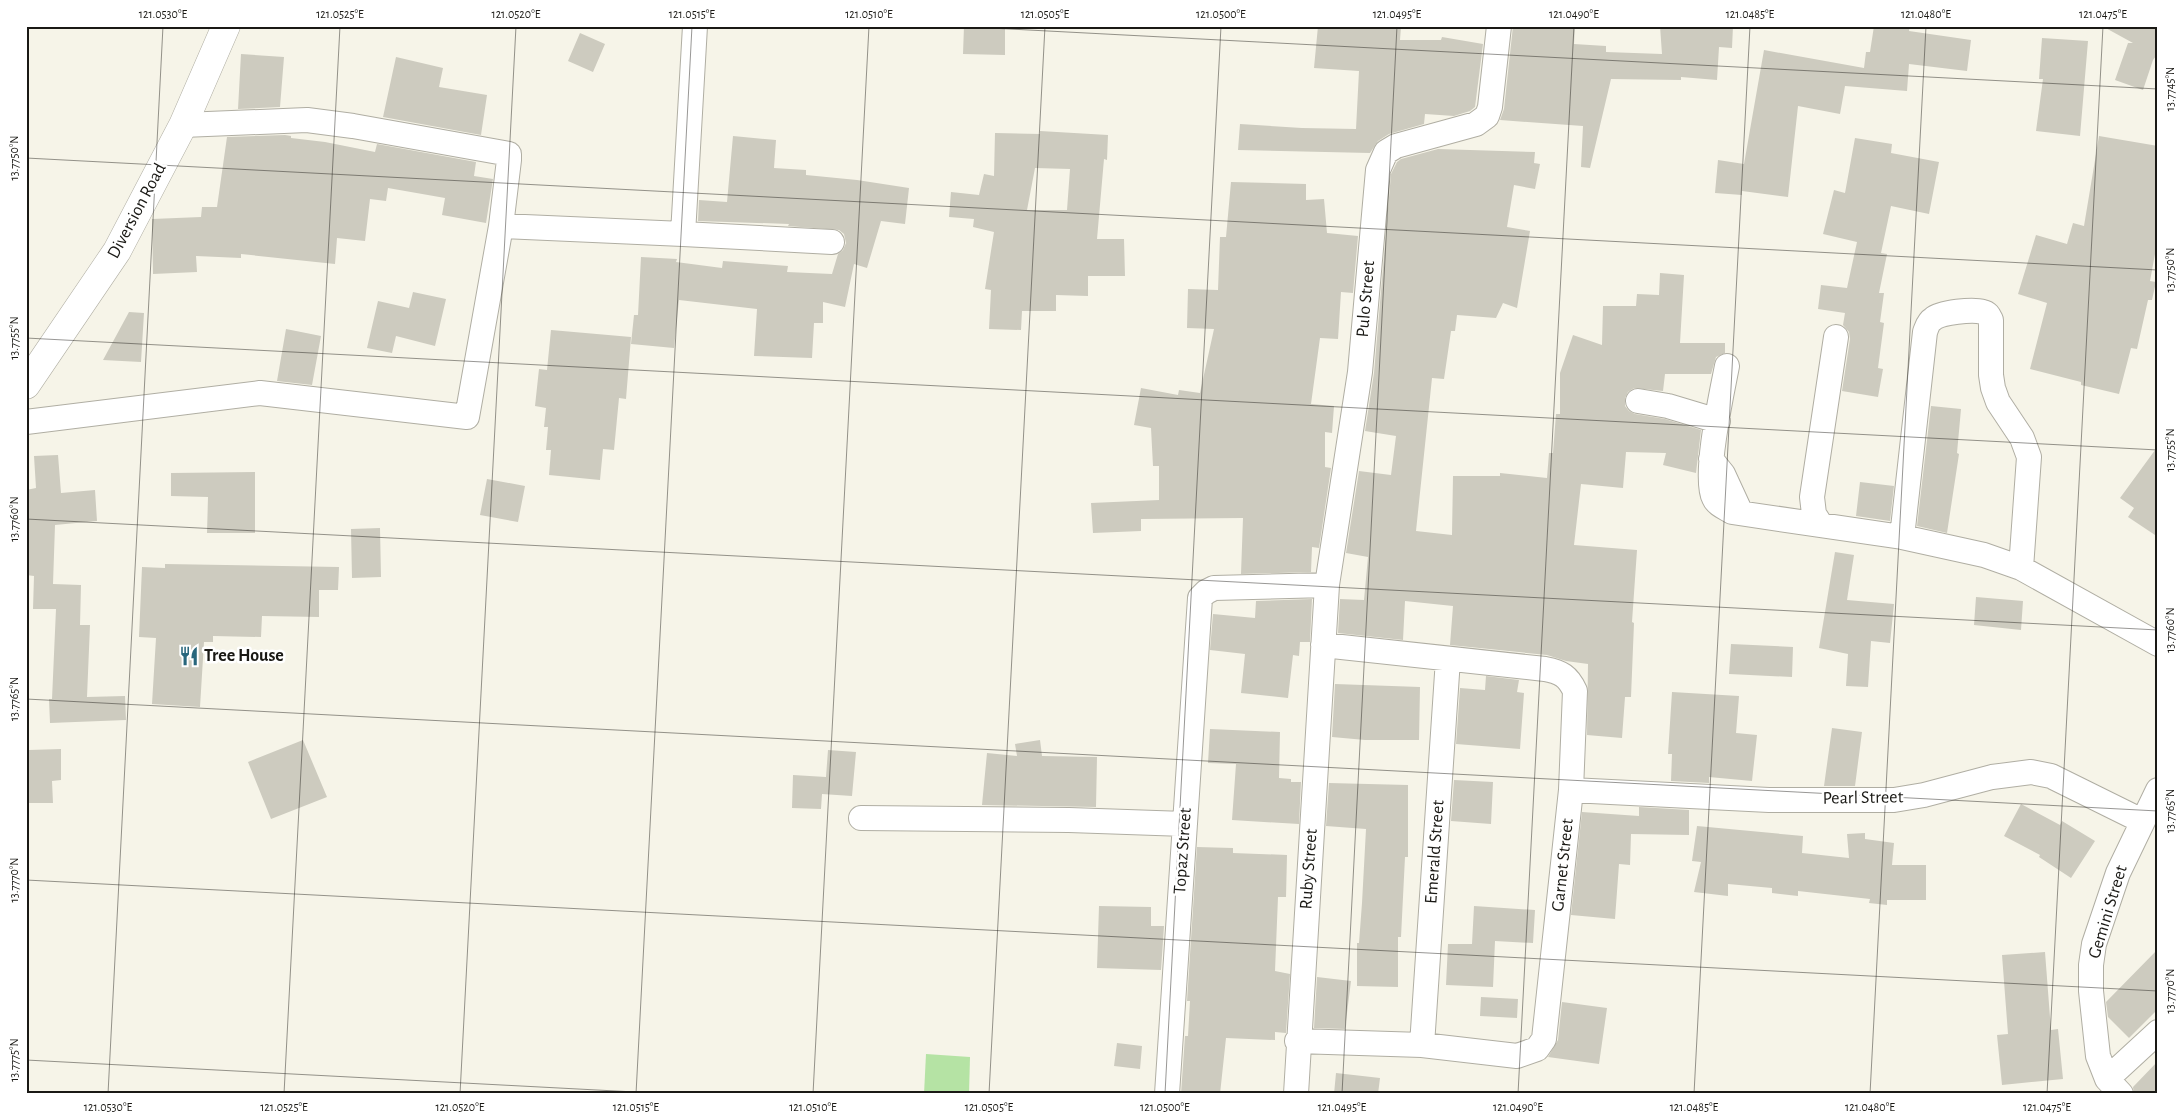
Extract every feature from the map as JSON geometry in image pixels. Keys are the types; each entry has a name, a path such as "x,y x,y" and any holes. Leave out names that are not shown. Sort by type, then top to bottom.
{"highway":[{"name":"Diversion Road","path":"26,385 117,251 183,125 226,26"}],"street":[{"path":"683,234 695,26"},
{"name":"Pulo Street","path":"1323,645 1327,585 1360,372 1380,161 1386,152 1396,146 1476,124 1487,116 1490,108 1499,26"},
{"path":"26,422 260,393 467,418 501,226 509,154 353,126 307,120 183,125"},
{"path":"501,226 832,242"},
{"path":"1902,537 1925,332 1933,318 1969,311 1983,312 1988,314 1991,320 1991,375 1993,388 1998,402 2022,438 2029,457 2021,568"},
{"path":"1821,525 1814,514 1812,497 1836,337"},
{"path":"1727,366 1712,459 1711,488 1714,498 1719,505 1732,512 1902,537 1956,548 2021,568 2158,644"},
{"path":"1638,401 1668,406 1718,421"},
{"name":"Topaz Street","path":"1167,1094 1200,598 1214,588 1327,585"},
{"path":"1323,645 1448,659"},
{"name":"Ruby Street","path":"1296,1094 1297,1041 1323,645"},
{"name":"Garnet Street","path":"1422,1045 1517,1056 1537,1049 1544,1040 1571,790 1574,691 1570,680 1563,674 1555,671 1448,659"},
{"name":"Emerald Street","path":"1422,1045 1448,659"},
{"name":"Pearl Street","path":"1571,790 1769,800 1894,800 1924,795 1992,776 2031,772 2051,776 2142,821"},
{"name":"Gemini Street","path":"2114,1086 2098,1056 2091,991 2091,965 2094,944 2118,873 2158,790"},
{"path":"861,818 1068,820 1185,824"},
{"path":"2114,1086 2158,1032"},
{"path":"1297,1041 1422,1045"}],"green space":[{"path":"926,1054 970,1057 969,1094 924,1094"}],"building":[{"path":"964,26 1005,26 1005,55 963,54"},
{"path":"1318,26 1401,26 1400,40 1441,40 1442,37 1483,44 1475,107 1470,111 1454,116 1425,114 1424,124 1389,134 1378,141 1370,153 1238,150 1240,124 1356,129 1359,71 1314,68"},
{"path":"1513,26 1575,26 1574,44 1606,46 1606,52 1662,54 1660,26 1733,26 1732,48 1719,47 1717,80 1681,77 1681,80 1611,79 1590,168 1581,167 1583,126 1500,120 1504,109"},
{"path":"1874,26 1910,26 1909,31 1971,40 1967,71 1909,64 1907,91 1845,86 1840,114 1798,106 1788,197 1742,191 1742,195 1715,193 1718,160 1744,164 1764,50 1864,68 1866,52 1870,52"},
{"path":"2102,26 2158,26 2158,57 2156,56 2153,60 2143,90 2115,80 2128,43 2133,43"},
{"path":"580,33 605,44 593,72 568,61"},
{"path":"2042,38 2088,41 2080,136 2036,131 2043,79 2039,79"},
{"path":"241,54 284,57 280,107 238,109"},
{"path":"396,57 443,68 439,87 487,95 481,135 383,117"},
{"path":"1040,131 1108,135 1107,160 1104,159 1097,239 1124,239 1125,276 1088,276 1088,296 1056,295 1056,311 1022,311 1021,330 989,329 991,290 985,289 994,232 973,227 974,219 949,217 951,192 979,195 984,174 994,176 995,133 1040,134","holes":["1035,168 1070,169 1067,210 1027,210"]},
{"path":"291,136 291,138 325,142 375,152 377,144 476,162 474,176 493,179 486,223 442,215 445,198 388,188 386,201 370,199 365,241 337,238 335,264 241,254 241,258 196,256 197,272 153,274 152,219 201,217 202,207 217,207 227,137"},
{"path":"733,136 776,140 774,168 806,170 806,175 909,188 905,224 881,221 867,268 854,264 845,307 823,302 823,323 814,323 812,358 754,356 757,309 679,300 674,348 631,344 634,315 638,315 641,257 677,259 676,262 722,268 723,261 788,266 787,272 832,274 838,254 843,250 846,243 844,234 839,230 788,226 789,224 698,221 699,200 727,202"},
{"path":"2099,136 2158,146 2158,238 2150,281 2156,282 2152,300 2148,300 2137,349 2131,348 2119,394 2081,385 2081,382 2030,369 2047,303 2018,294 2036,235 2067,244 2073,223 2084,226"},
{"path":"1855,138 1892,144 1891,153 1939,162 1929,214 1891,206 1881,253 1887,254 1879,293 1884,293 1880,322 1884,323 1878,368 1883,369 1878,397 1842,391 1850,339 1849,332 1843,325 1845,313 1818,309 1821,285 1847,288 1857,242 1823,234 1834,190 1845,193"},
{"path":"1438,149 1535,152 1534,163 1540,164 1535,189 1514,185 1507,227 1530,231 1517,308 1503,303 1496,318 1457,315 1455,331 1451,331 1444,379 1432,378 1416,531 1452,535 1453,476 1500,476 1500,473 1547,478 1549,453 1553,453 1556,414 1560,414 1560,373 1573,335 1602,345 1603,306 1636,306 1637,294 1659,295 1660,273 1684,275 1680,343 1725,343 1725,353 1716,357 1711,374 1665,374 1663,391 1634,388 1628,392 1625,398 1625,406 1635,414 1665,419 1701,430 1696,473 1663,465 1666,453 1626,452 1623,488 1581,484 1574,545 1637,550 1632,622 1634,623 1631,697 1625,697 1622,738 1587,735 1588,664 1566,661 1547,655 1450,645 1453,606 1405,601 1403,640 1338,633 1340,599 1364,600 1368,557 1346,553 1359,471 1391,475 1396,436 1365,431 1374,373 1391,174 1397,162 1401,159"},
{"path":"1231,182 1306,184 1306,200 1324,199 1327,233 1358,236 1353,293 1341,292 1338,339 1320,338 1311,404 1334,406 1332,433 1325,432 1325,467 1331,468 1319,548 1312,547 1311,572 1241,574 1243,518 1141,519 1141,531 1093,533 1091,503 1159,500 1159,466 1153,466 1151,428 1134,425 1141,388 1178,395 1179,390 1200,393 1214,329 1187,328 1188,289 1218,290 1220,237 1226,237"},
{"path":"413,292 446,299 435,346 396,336 392,353 367,348 378,301 409,308"},
{"path":"129,312 144,313 141,362 103,360"},
{"path":"286,329 321,336 312,385 277,381"},
{"path":"551,330 631,337 626,399 619,398 614,450 603,449 600,480 549,475 551,450 546,450 548,427 544,427 546,408 535,406 539,369 547,370"},
{"path":"1931,406 1961,409 1957,453 1959,454 1947,533 1917,526"},
{"path":"2158,446 2158,537 2128,517 2134,508 2120,498"},
{"path":"58,455 61,493 95,490 97,521 55,525 53,584 81,585 80,625 90,625 87,697 125,696 126,720 50,723 49,699 52,699 56,609 33,609 34,576 26,575 26,490 36,488 34,456"},
{"path":"255,472 255,533 207,533 208,497 171,496 171,473"},
{"path":"487,479 525,486 518,522 480,515"},
{"path":"1860,482 1894,486 1890,521 1856,516"},
{"path":"380,528 381,577 352,578 351,529"},
{"path":"1835,552 1854,555 1847,600 1894,604 1890,643 1871,641 1868,687 1846,686 1848,654 1819,648"},
{"path":"165,564 339,567 338,590 319,590 319,617 262,616 261,637 213,636 213,642 204,642 200,707 152,704 156,638 139,637 142,567 165,568"},
{"path":"1976,597 2023,601 2021,630 1974,625"},
{"path":"1312,599 1310,642 1300,642 1299,656 1293,655 1288,698 1241,693 1245,654 1210,650 1213,614 1255,618 1256,601"},
{"path":"1731,644 1793,647 1792,677 1729,674"},
{"path":"1486,676 1519,680 1517,692 1524,693 1520,749 1456,744 1460,688 1485,690"},
{"path":"1335,684 1420,687 1419,740 1365,740 1332,737"},
{"path":"1672,692 1739,696 1736,733 1757,735 1752,781 1709,777 1709,783 1671,781 1672,754 1668,754"},
{"path":"1832,728 1862,732 1855,786 1824,786"},
{"path":"1210,729 1280,732 1279,778 1291,779 1291,782 1301,782 1299,824 1232,820 1236,764 1208,763"},
{"path":"303,740 327,797 271,819 248,762"},
{"path":"1040,740 1042,756 1097,757 1096,807 982,805 987,753 1017,756 1015,744"},
{"path":"61,749 61,780 52,781 53,803 29,803 29,750"},
{"path":"828,750 856,752 852,796 822,794 821,809 792,808 793,775 826,777"},
{"path":"1454,780 1493,782 1491,824 1451,821"},
{"path":"1329,783 1408,785 1408,857 1405,857 1401,937 1398,937 1398,987 1357,986 1357,943 1359,943 1366,829 1326,826"},
{"path":"2021,804 2060,825 2062,821 2095,841 2071,878 2039,857 2040,855 2004,836"},
{"path":"1639,807 1689,810 1689,835 1631,834 1630,865 1619,864 1615,919 1571,915 1582,812 1639,816"},
{"path":"1697,826 1803,836 1802,853 1849,858 1847,834 1865,833 1865,839 1894,843 1892,865 1926,865 1926,900 1887,900 1887,905 1869,903 1870,899 1798,891 1798,896 1772,893 1772,888 1728,884 1728,896 1694,892 1701,862 1692,861"},
{"path":"1197,847 1233,848 1233,853 1287,855 1286,897 1278,897 1275,971 1290,974 1286,1033 1275,1032 1275,1040 1226,1038 1220,1094 1181,1094 1185,1036 1188,1036 1190,1001 1187,1001"},
{"path":"1099,906 1151,907 1151,926 1164,926 1161,970 1097,968"},
{"path":"1474,906 1535,910 1533,943 1495,941 1493,987 1446,985 1448,944 1472,944"},
{"path":"2158,949 2158,1009 2129,1038 2108,1017 2106,1002"},
{"path":"2045,952 2051,1030 2058,1029 2063,1079 2002,1085 1997,1035 2008,1034 2002,955"},
{"path":"1317,977 1351,981 1345,1029 1314,1028"},
{"path":"1481,997 1518,999 1517,1018 1480,1016"},
{"path":"1562,1002 1607,1008 1599,1064 1548,1057 1558,1040"},
{"path":"1117,1043 1142,1046 1140,1069 1114,1066"},
{"path":"2158,1061 2158,1094 2134,1094 2133,1087"},
{"path":"1336,1073 1380,1078 1378,1094 1334,1094"}],"place":[{"name":"Tree House","path":"189,656"}]}
